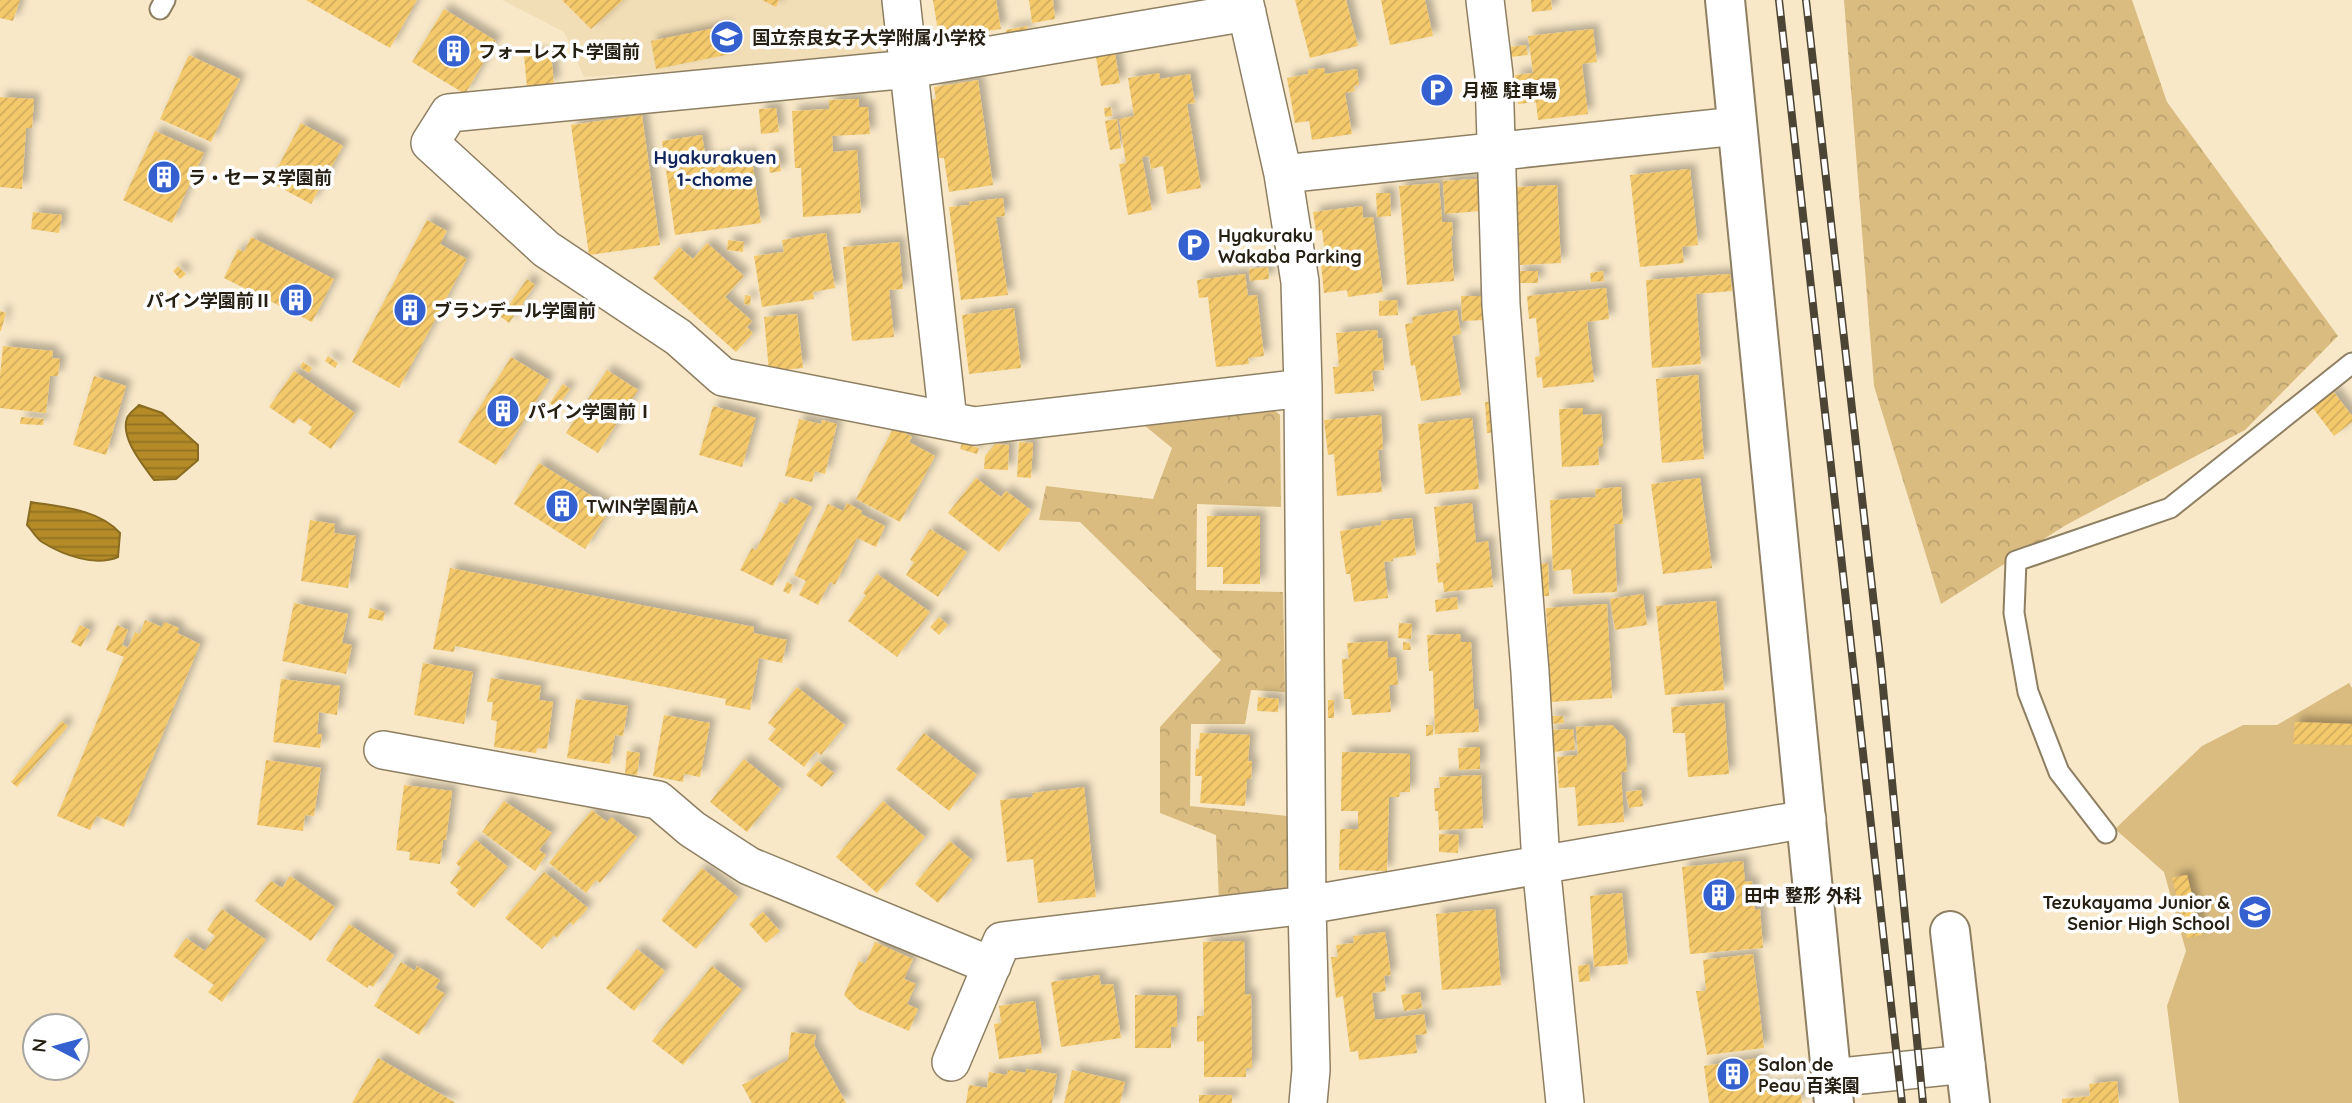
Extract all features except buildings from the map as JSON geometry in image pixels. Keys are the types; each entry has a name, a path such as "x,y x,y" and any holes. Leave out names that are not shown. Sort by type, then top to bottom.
{"street":[{"path":"901,0 948,420"},
{"path":"1485,0 1494,75 1501,305 1530,672 1541,864 1565,1103"},
{"path":"1724,0 1833,1091 1966,1064"},
{"path":"1303,388 974,426 723,377 678,337 546,249 430,143 449,113 909,69 1246,6 1283,174 1300,282 1303,388 1307,905 1311,1070 1308,1103"},
{"path":"1283,174 1737,126"},
{"path":"383,750 658,800 692,828 749,866 992,966"},
{"path":"951,1062 1002,941 1307,905 1807,819"},
{"path":"1950,931 1969,1103"}],"lane":[{"path":"2106,833 2059,772 2028,692 2014,613 2016,562 2170,508 2352,363"}],"shaded area":[{"name":"国立奈良女子大学附属小学校","path":"502,0 883,0 888,43 873,59 584,77 564,32"},
{"path":"139,405 162,413 198,445 198,460 176,479 154,480 134,451 126,426 128,416"},
{"path":"31,502 79,510 111,525 120,533 118,557 89,560 42,542 27,525"}],"green space":[{"path":"1844,0 2132,0 2167,102 2338,336 2245,430 2066,525 1941,604 1874,386"},
{"path":"1265,403 1280,415 1281,507 1197,504 1196,590 1283,592 1285,692 1251,690 1245,724 1191,724 1190,806 1288,816 1291,885 1287,894 1219,900 1216,835 1160,813 1160,727 1221,660 1080,522 1039,520 1046,486 1153,499 1172,448 1139,421"},
{"name":"Tezukayama Junior & Senior High School","path":"2349,683 2352,688 2352,1103 2179,1103 2167,1006 2186,951 2164,872 2115,829 2202,746 2243,725 2277,725"}],"railway":[{"path":"1779,0 1902,1103"},
{"path":"1806,0 1881,667 1923,1103"}],"place":[{"name":"国立奈良女子大学附属小学校","path":"727,37"},
{"name":"フォーレスト学園前","path":"454,51"},
{"name":"月極 駐車場","path":"1437,90"},
{"name":"ラ・セーヌ学園前","path":"164,177"},
{"name":"Hyakuraku Wakaba Parking","path":"1194,245"},
{"name":"パイン学園前Ⅱ","path":"296,300"},
{"name":"ブランデール学園前","path":"410,310"},
{"name":"パイン学園前Ⅰ","path":"503,411"},
{"name":"TWIN学園前A","path":"562,506"},
{"name":"田中 整形 外科","path":"1719,895"},
{"name":"Tezukayama Junior & Senior High School","path":"2255,912"},
{"name":"Salon de Peau 百楽園","path":"1733,1074"}],"district":[{"name":"Hyakurakuen 1-chome","path":"715,168"}]}
